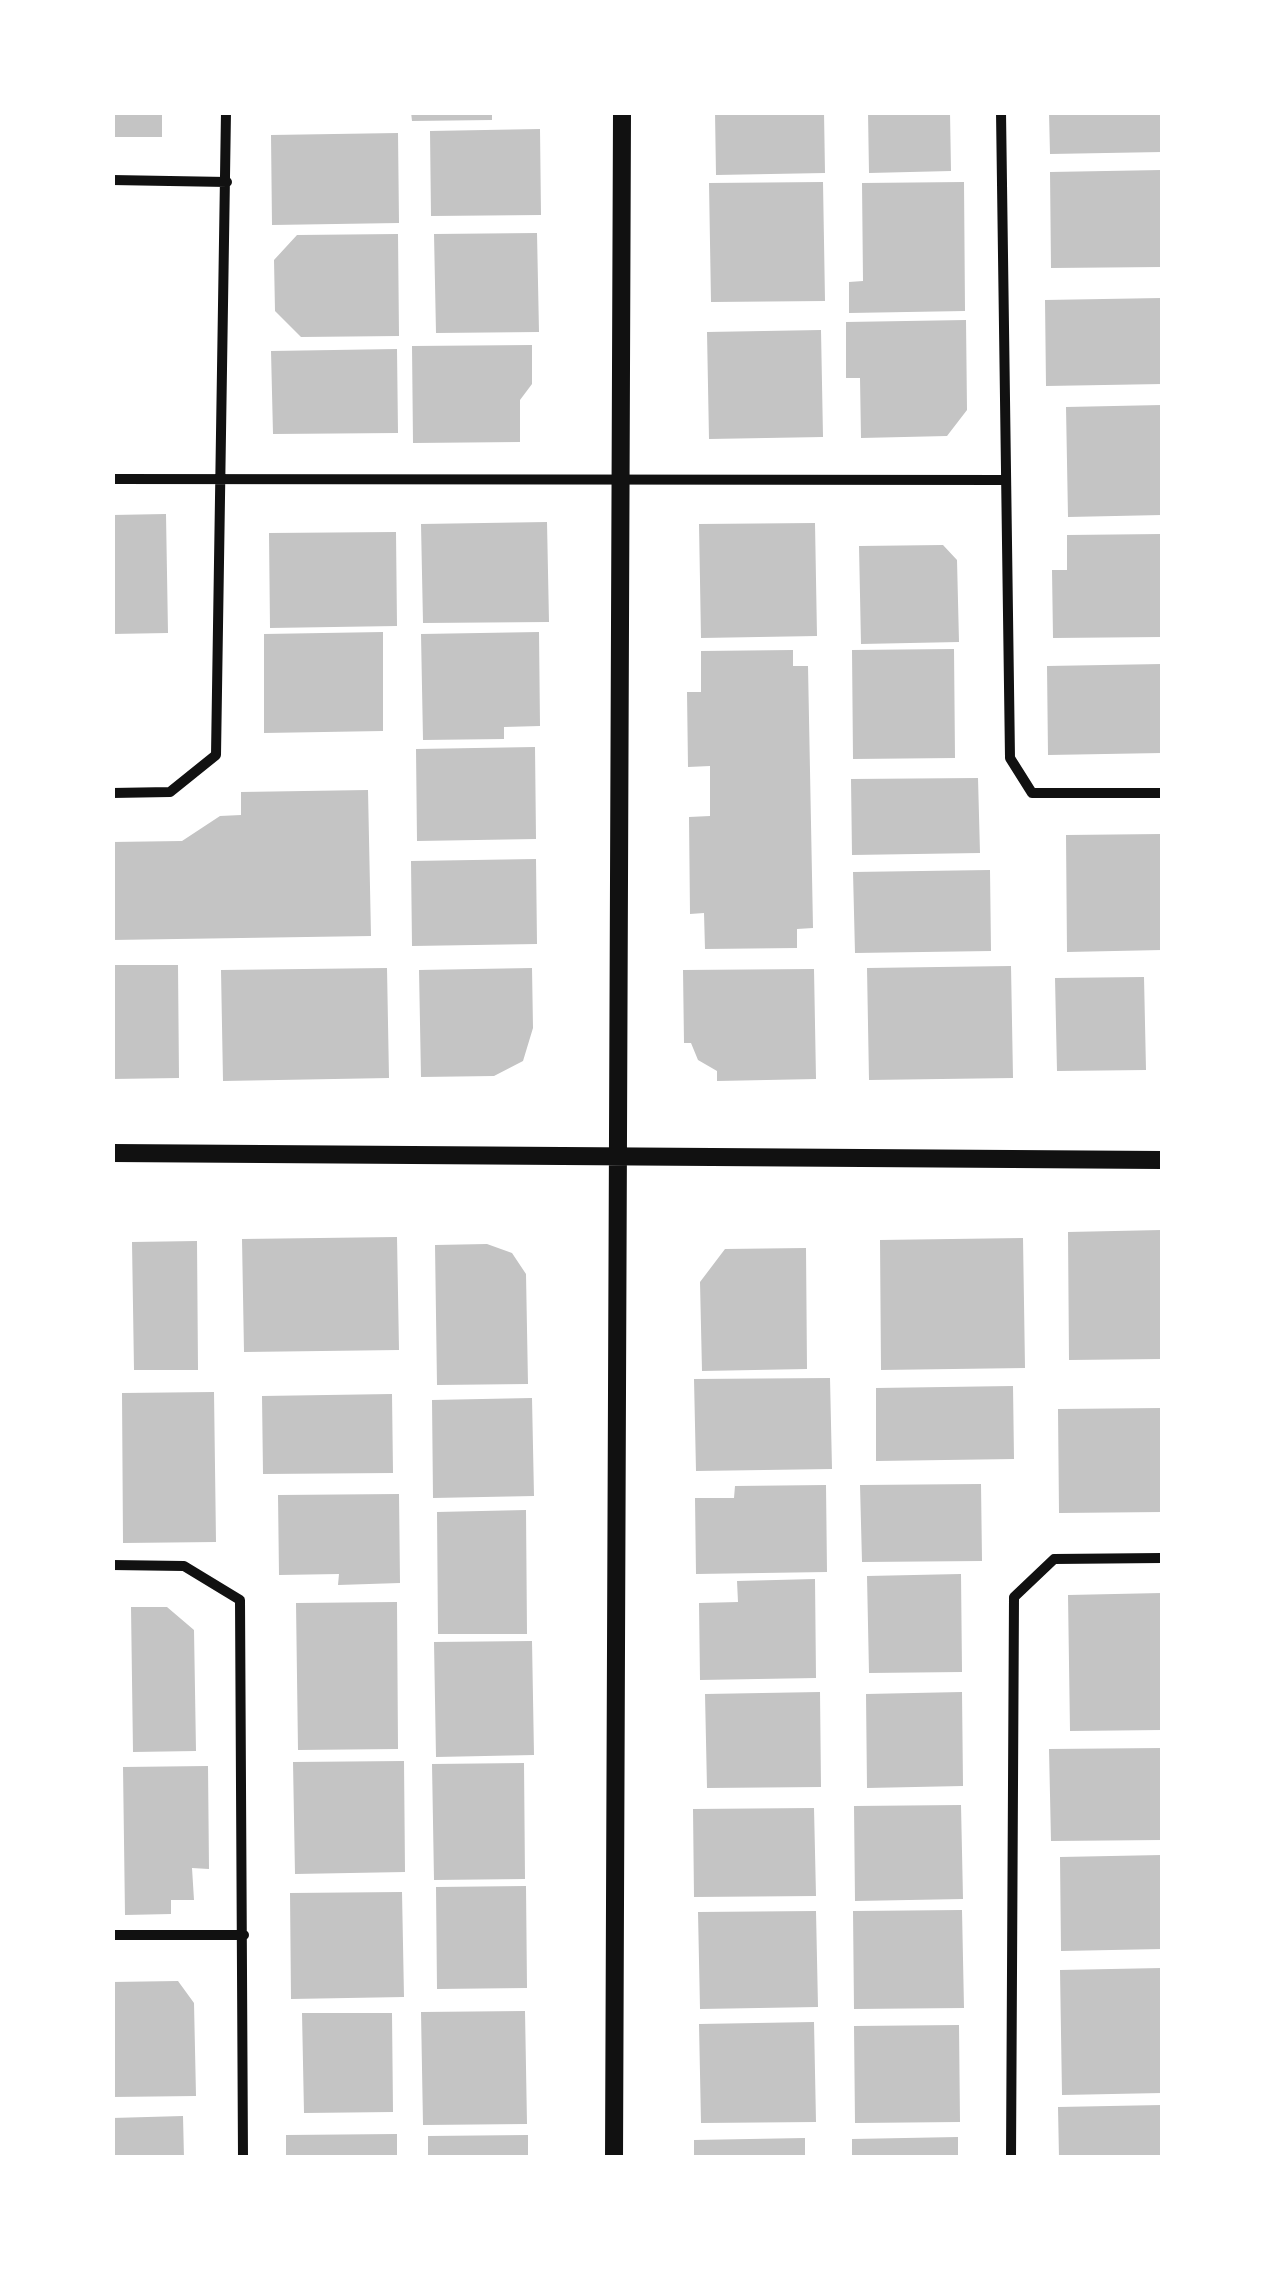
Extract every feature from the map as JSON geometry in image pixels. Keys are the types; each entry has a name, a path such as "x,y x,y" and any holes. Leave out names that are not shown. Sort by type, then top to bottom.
{"street":[{"path":"112,793 170,792 216,755 224,480 226,112"},
{"path":"614,2158 622,112"},
{"path":"1000,112 1010,758 1032,793 1162,793"},
{"path":"112,180 227,182"},
{"path":"112,479 1006,480"},
{"path":"112,1153 1162,1160"},
{"path":"1011,2158 1014,1597 1054,1559 1162,1558"},
{"path":"112,1566 184,1566 240,1600 243,2158"},
{"path":"112,1935 244,1935"}],"building":[{"path":"112,112 162,112 162,137 112,137"},
{"path":"411,112 492,112 492,120 412,121"},
{"path":"715,112 824,112 825,173 716,175"},
{"path":"868,112 950,112 951,171 869,173"},
{"path":"1049,112 1162,112 1162,152 1050,154"},
{"path":"540,129 541,215 431,216 430,131"},
{"path":"398,133 399,223 272,225 271,135"},
{"path":"1162,170 1162,267 1051,268 1050,172"},
{"path":"823,182 825,301 711,302 709,183"},
{"path":"964,182 965,311 849,313 849,282 863,281 862,183"},
{"path":"537,233 539,332 436,333 434,234"},
{"path":"398,234 399,336 301,337 275,311 274,260 297,235"},
{"path":"1162,298 1162,384 1046,386 1045,300"},
{"path":"966,320 967,410 947,436 861,438 860,378 846,378 846,322"},
{"path":"821,330 823,437 709,439 707,332"},
{"path":"532,345 532,384 520,400 520,442 413,443 412,346"},
{"path":"397,349 398,433 273,434 271,351"},
{"path":"1162,405 1162,515 1068,517 1066,407"},
{"path":"166,514 168,633 112,634 112,515"},
{"path":"547,522 549,622 423,623 421,524"},
{"path":"815,523 817,636 701,638 699,524"},
{"path":"396,532 397,626 270,628 269,533"},
{"path":"1162,534 1162,637 1053,638 1052,570 1067,570 1067,535"},
{"path":"943,545 957,560 959,642 861,644 859,546"},
{"path":"383,632 383,731 264,733 264,634"},
{"path":"539,632 540,726 504,727 504,739 423,740 421,634"},
{"path":"954,649 955,758 853,759 852,650"},
{"path":"793,650 793,666 808,666 813,928 797,929 797,948 705,949 704,913 690,914 689,817 710,816 710,766 688,767 687,692 701,692 701,651"},
{"path":"1162,664 1162,753 1048,755 1047,666"},
{"path":"535,747 536,839 417,841 416,749"},
{"path":"978,778 980,853 852,855 851,779"},
{"path":"368,790 371,936 112,940 112,842 182,841 220,816 241,815 241,792"},
{"path":"1162,834 1162,950 1067,952 1066,835"},
{"path":"536,859 537,944 412,946 411,861"},
{"path":"990,870 991,951 855,953 853,872"},
{"path":"112,965 178,965 179,1078 112,1079"},
{"path":"1011,966 1013,1078 869,1080 867,968"},
{"path":"387,968 389,1078 223,1081 221,970"},
{"path":"532,968 533,1028 523,1061 494,1076 421,1077 419,970"},
{"path":"814,969 816,1079 717,1081 717,1071 698,1060 691,1043 684,1043 683,970"},
{"path":"1144,977 1146,1070 1057,1071 1055,978"},
{"path":"1162,1230 1162,1359 1069,1360 1068,1232"},
{"path":"397,1237 399,1350 244,1352 242,1239"},
{"path":"1023,1238 1025,1368 881,1370 880,1240"},
{"path":"197,1241 198,1370 134,1370 132,1242"},
{"path":"487,1244 512,1253 526,1274 528,1384 437,1385 435,1245"},
{"path":"806,1248 807,1369 702,1371 700,1282 725,1249"},
{"path":"830,1378 832,1469 696,1471 694,1379"},
{"path":"1013,1386 1014,1459 876,1461 876,1388"},
{"path":"214,1392 216,1542 123,1543 122,1393"},
{"path":"392,1394 393,1473 263,1474 262,1396"},
{"path":"532,1398 534,1496 433,1498 432,1400"},
{"path":"1162,1408 1162,1512 1059,1513 1058,1409"},
{"path":"981,1484 982,1561 862,1562 860,1485"},
{"path":"826,1485 827,1572 696,1574 695,1498 734,1498 735,1486"},
{"path":"399,1494 400,1583 338,1585 339,1574 279,1575 278,1495"},
{"path":"526,1510 527,1634 438,1634 437,1512"},
{"path":"961,1574 962,1672 869,1673 867,1576"},
{"path":"815,1579 816,1678 700,1680 699,1603 738,1602 737,1581"},
{"path":"1162,1593 1162,1730 1070,1731 1068,1595"},
{"path":"397,1602 398,1749 298,1750 296,1603"},
{"path":"131,1607 167,1607 194,1630 196,1751 133,1752"},
{"path":"532,1641 534,1755 436,1757 434,1642"},
{"path":"820,1692 821,1787 707,1788 705,1694"},
{"path":"962,1692 963,1786 867,1788 866,1694"},
{"path":"1162,1748 1162,1840 1051,1841 1049,1749"},
{"path":"404,1761 405,1872 295,1874 293,1762"},
{"path":"524,1763 525,1879 434,1880 432,1764"},
{"path":"208,1766 209,1869 192,1868 194,1900 171,1900 171,1914 125,1915 123,1767"},
{"path":"961,1805 963,1899 855,1901 854,1806"},
{"path":"814,1808 816,1896 694,1897 693,1809"},
{"path":"1162,1855 1162,1949 1061,1951 1060,1857"},
{"path":"526,1886 527,1988 437,1989 436,1887"},
{"path":"402,1892 404,1997 291,1999 290,1893"},
{"path":"962,1910 964,2008 854,2009 853,1911"},
{"path":"816,1911 818,2007 700,2009 698,1912"},
{"path":"1162,1968 1162,2093 1062,2095 1060,1970"},
{"path":"178,1981 194,2003 196,2096 112,2097 112,1982"},
{"path":"525,2011 527,2124 423,2125 421,2012"},
{"path":"302,2013 392,2013 393,2112 304,2113"},
{"path":"814,2022 816,2122 701,2123 699,2024"},
{"path":"959,2025 960,2122 855,2123 854,2026"},
{"path":"1162,2105 1162,2158 1059,2158 1058,2107"},
{"path":"183,2116 184,2158 112,2158 112,2118"},
{"path":"397,2134 397,2158 286,2158 286,2135"},
{"path":"528,2135 528,2158 428,2158 428,2136"},
{"path":"958,2137 958,2158 852,2158 852,2139"},
{"path":"805,2138 805,2158 694,2158 694,2140"}]}
